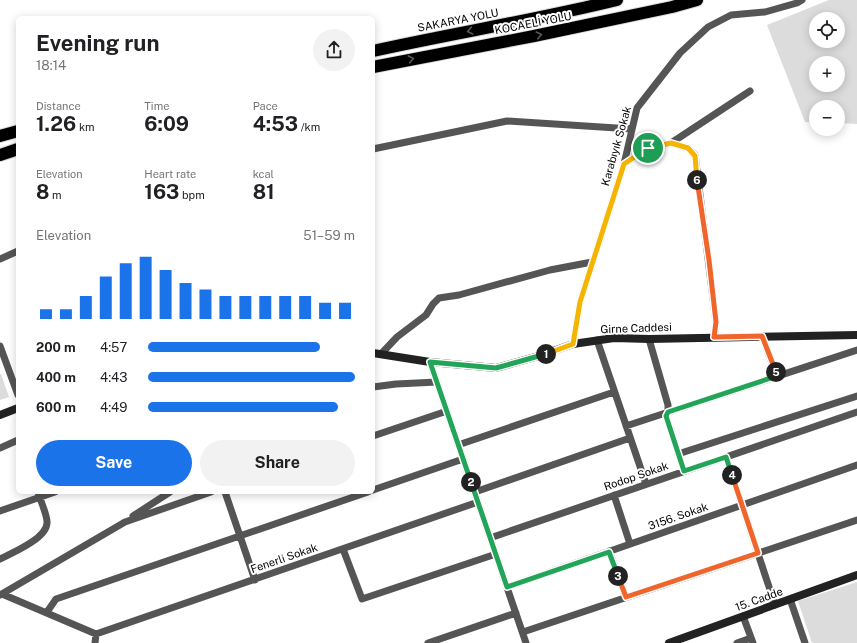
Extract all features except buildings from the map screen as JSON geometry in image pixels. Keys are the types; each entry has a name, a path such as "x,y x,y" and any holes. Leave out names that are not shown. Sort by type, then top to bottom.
{"highway":[{"name":"SAKARYA YOLU","path":"375,51 617,0"},
{"name":"KOCAELİ YOLU","path":"375,67 534,36 672,7 697,0"},
{"path":"0,136 16,132"},
{"path":"0,152 16,148"},
{"path":"0,155 16,149"}],"street":[{"name":"Karabıyık Sokak","path":"573,344 580,302 624,164 637,108 680,53 708,27 731,15 765,12 802,0"},
{"path":"624,164 648,148 671,143 750,91"},
{"path":"375,149 507,121 632,129"},
{"path":"671,143 688,148 695,156 716,322 714,337"},
{"path":"0,259 16,252"},
{"path":"377,354 426,315 439,298 459,295 550,270 592,262"},
{"name":"Girne Caddesi","path":"377,354 430,362 496,368 542,355 573,344 614,338 649,339 857,335"},
{"path":"762,336 777,376"},
{"path":"649,339 668,405 668,412 666,416 684,471"},
{"path":"597,340 646,484"},
{"path":"0,346 2,360 16,391"},
{"path":"626,426 857,350"},
{"path":"430,362 526,643"},
{"path":"375,387 437,382"},
{"path":"458,445 614,392"},
{"path":"678,454 857,396"},
{"path":"0,415 16,409"},
{"path":"375,435 447,411"},
{"name":"Rodop Sokak","path":"490,538 857,412"},
{"path":"474,492 630,438"},
{"path":"0,448 16,441"},
{"path":"726,457 776,605"},
{"path":"375,489 463,459"},
{"name":"3156. Sokak","path":"507,587 857,464"},
{"path":"1,594 125,522 167,494"},
{"path":"125,522 205,494"},
{"path":"226,494 255,580"},
{"path":"47,612 56,599 362,494"},
{"path":"0,511 39,495 48,522 45,529 38,537 20,549 0,559"},
{"path":"614,495 630,544"},
{"name":"Fenerli Sokak","path":"96,634 478,502"},
{"path":"522,632 857,520"},
{"path":"343,549 362,599 496,554"},
{"path":"609,552 626,597"},
{"name":"15. Cadde","path":"668,643 857,575"},
{"path":"1,594 47,612 96,634 95,643"},
{"path":"790,600 805,643"},
{"path":"428,643 516,613"},
{"path":"737,643 752,641 743,616"}],"shaded area":[{"path":"829,0 857,0 857,124 845,123 845,100 809,100 809,122 805,122 767,25"},
{"path":"0,374 9,397 0,400"},
{"path":"857,582 857,643 812,643 798,601"}],"route":[{"path":"671,143 688,148 695,156 716,322 714,337 762,336 777,376 668,412 666,416 684,471 726,457 758,553 626,597 609,552 507,587 430,362 496,368 542,355 573,344 580,302 624,164 648,148 671,143"}]}
